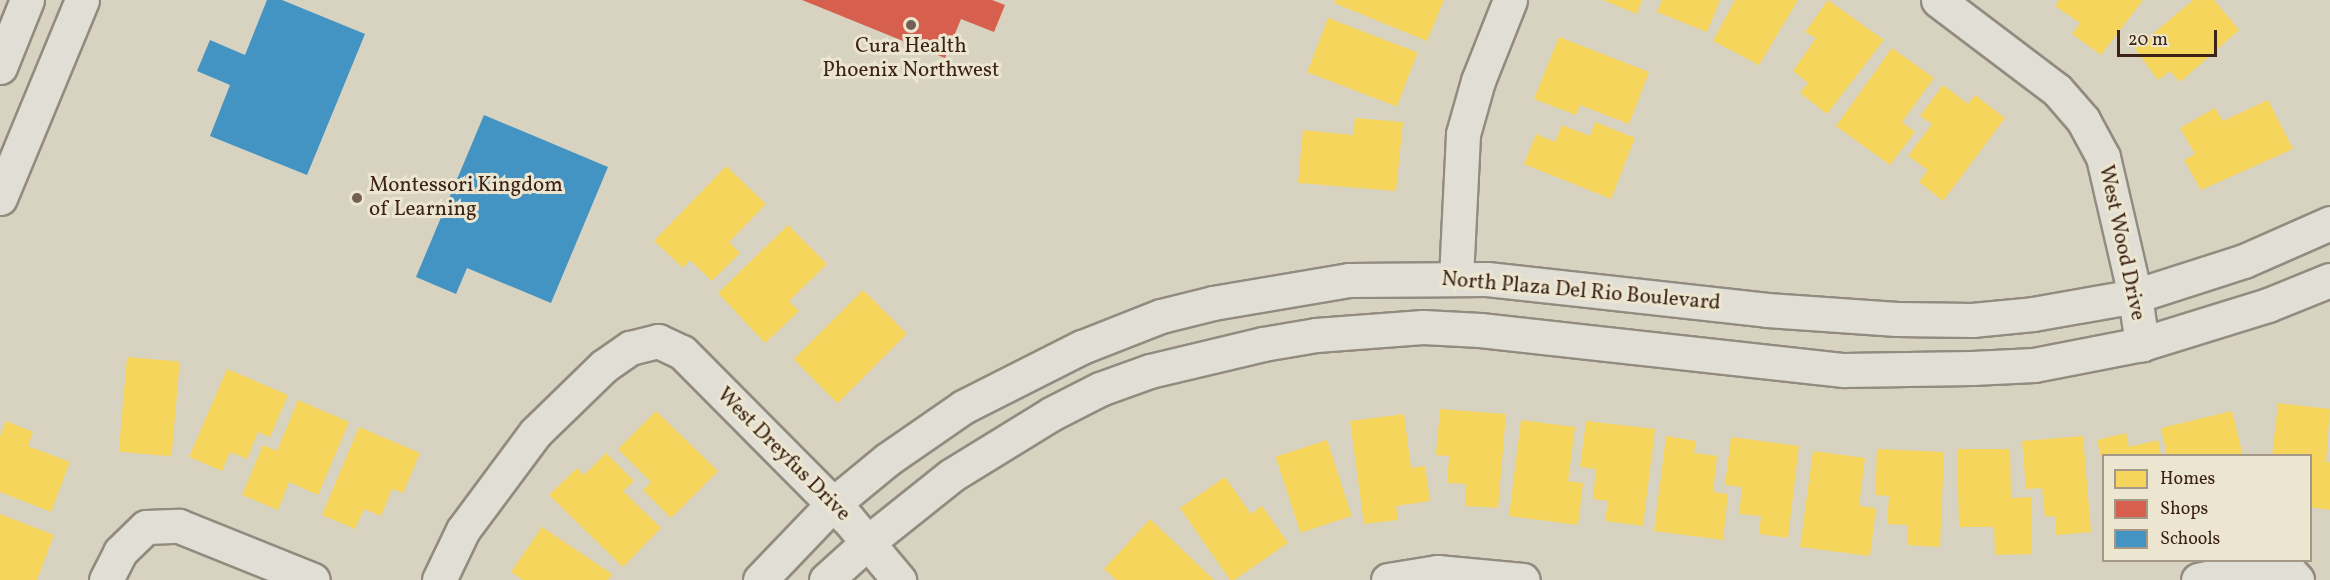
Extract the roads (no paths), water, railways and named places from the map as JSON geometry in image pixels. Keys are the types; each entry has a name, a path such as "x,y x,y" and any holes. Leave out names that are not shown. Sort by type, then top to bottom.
{"street":[{"path":"0,67 27,0"},
{"path":"0,196 82,0"},
{"path":"1456,278 1463,134 1478,81 1510,0"},
{"name":"West Wood Drive","path":"1938,0 2057,90 2083,120 2103,157 2135,296 2142,344"},
{"name":"North Plaza Del Rio Boulevard","path":"760,580 832,505 888,459 963,407 1073,351 1161,316 1259,293 1349,280 1488,279 1767,310 1898,319 1972,320 2033,314 2135,296 2244,261 2330,223"},
{"path":"826,580 868,542 952,475 1033,424 1100,389 1176,364 1316,335 1423,327 1480,330 1844,370 1912,371 2034,365 2142,344 2257,308 2330,280"},
{"path":"1161,316 1176,364"},
{"name":"West Dreyfus Drive","path":"439,580 463,530 536,434 604,366 630,348 658,342 682,352 848,519 898,580"},
{"path":"106,580 120,552 146,527 179,526 312,580"},
{"path":"2198,580 2281,562 2297,580"},
{"path":"1388,580 1437,572 1523,580"}],"place":[{"name":"Cura Health Phoenix Northwest","path":"911,25"},
{"name":"Montessori Kingdom of Learning","path":"357,198"}]}
